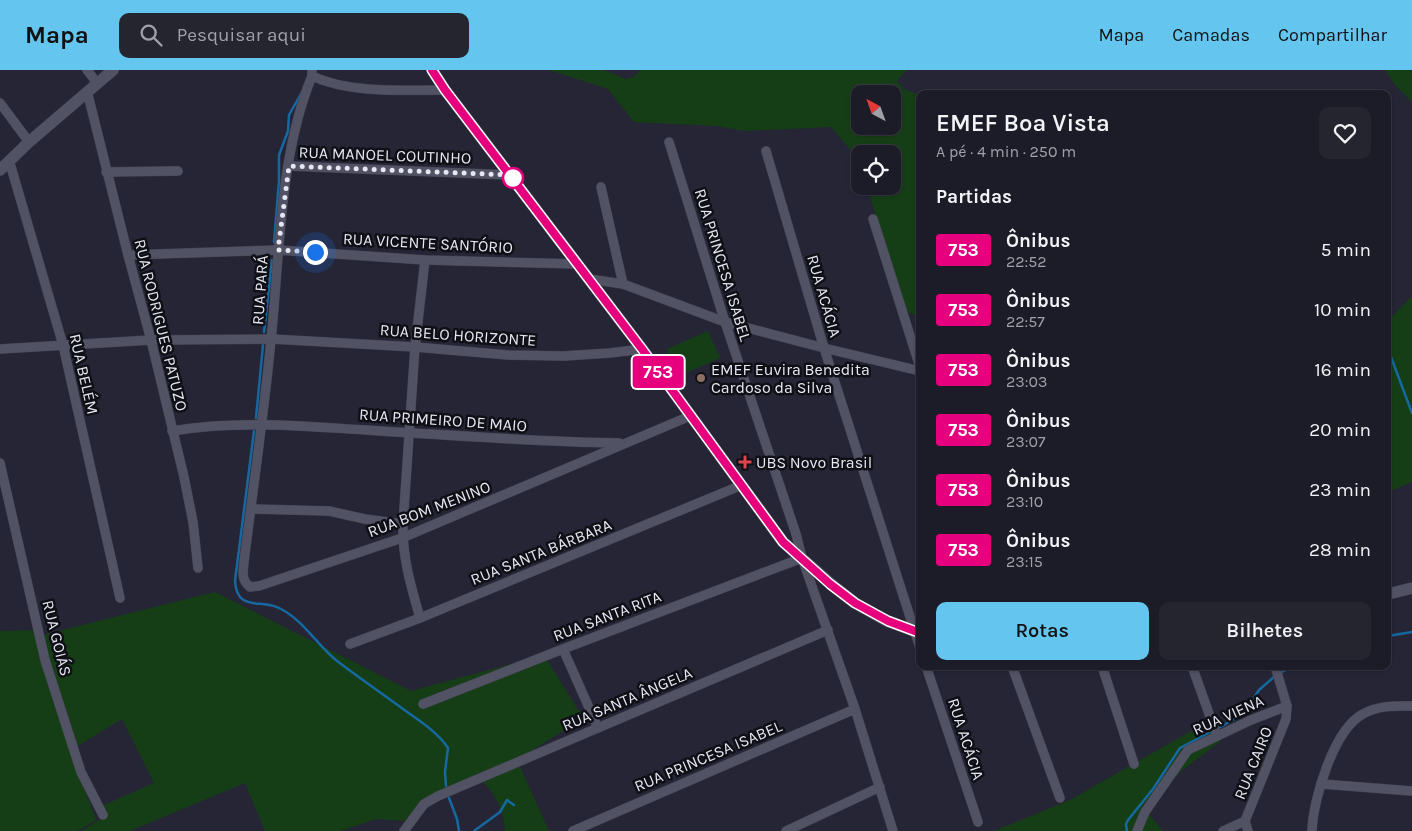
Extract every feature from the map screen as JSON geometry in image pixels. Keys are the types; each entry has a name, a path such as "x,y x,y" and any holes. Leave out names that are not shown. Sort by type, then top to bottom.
{"street":[{"path":"87,70 97,83"},
{"path":"0,170 29,142 112,70"},
{"path":"432,70 445,90 642,349 783,542 830,584 855,603 874,614 916,632"},
{"path":"312,73 327,82 376,90 445,90"},
{"name":"RUA PARÁ","path":"251,508 272,339 278,250 289,166 295,130 312,73"},
{"name":"RUA RODRIGUES PATUZO","path":"87,91 106,172 151,340 190,502 198,568"},
{"path":"0,103 29,142"},
{"name":"RUA PRINCESA ISABEL","path":"669,142 725,322 796,534 802,558 855,709 893,831"},
{"name":"RUA ACÁCIA","path":"766,151 824,348 916,629"},
{"name":"RUA BELÉM","path":"9,160 63,345 120,598"},
{"name":"RUA MANOEL COUTINHO","path":"289,166 511,175"},
{"path":"106,172 178,171"},
{"path":"601,187 623,284"},
{"path":"872,219 916,355"},
{"name":"RUA VICENTE SANTÓRIO","path":"128,255 278,250 424,260 578,264"},
{"path":"420,618 405,565 402,538 415,347 424,260"},
{"path":"589,279 623,284 725,322 916,370"},
{"name":"RUA BELO HORIZONTE","path":"0,349 151,340 272,339 415,347 508,355 545,356 610,353 642,349"},
{"name":"RUA BOM MENINO","path":"251,508 243,575 244,581 250,587 259,586 402,538 690,416"},
{"name":"RUA PRIMEIRO DE MAIO","path":"172,431 211,426 262,424 552,442 623,444"},
{"name":"RUA GOIÁS","path":"0,463 45,660 81,772 103,815"},
{"name":"RUA SANTA BÁRBARA","path":"350,644 420,618 742,485"},
{"path":"251,508 329,511 365,520 403,524"},
{"name":"RUA SANTA RITA","path":"423,704 562,648 802,558"},
{"path":"1391,593 1412,588"},
{"name":"RUA SANTA ÂNGELA","path":"404,831 424,804 438,796 828,630"},
{"path":"562,648 598,728"},
{"name":"RUA ACÁCIA","path":"927,670 978,822"},
{"path":"1013,670 1060,798"},
{"path":"1103,670 1134,764"},
{"path":"1193,670 1218,736"},
{"path":"1276,670 1287,706"},
{"name":"RUA VIENA","path":"1137,831 1145,812 1182,756 1192,747 1287,706"},
{"name":"RUA CAIRO","path":"1248,831 1245,821 1284,727 1287,706"},
{"path":"1312,831 1313,818 1327,766 1340,739 1356,718 1379,707 1412,706"},
{"name":"RUA PRINCESA ISABEL","path":"573,831 855,709"},
{"path":"1322,784 1412,790"},
{"path":"786,831 880,788"},
{"path":"1223,831 1245,821"}],"green space":[{"path":"549,70 604,70 626,79 635,76 640,70 907,70 897,81 900,85 851,85 851,135 901,135 901,86 904,89 916,94 916,316 909,313 892,283 870,195 901,195 901,145 851,145 851,150 831,127 745,131 717,126 634,122 608,89"},
{"path":"1385,70 1412,70 1412,102 1395,85"},
{"path":"1412,296 1412,482 1391,491 1391,318"},
{"path":"708,331 720,358 679,376 667,349"},
{"path":"215,592 411,691 544,655 583,718 517,760 549,831 505,831 498,803 491,791 481,780 436,797 407,821 376,819 341,831 265,831 245,783 130,831 81,831 101,819 97,808 154,783 122,719 76,747 39,636"},
{"path":"35,630 62,728 96,820 78,831 0,831 0,631"},
{"path":"1205,723 1221,741 1181,771 1148,813 1163,831 994,831 1070,800"}],"waterway":[{"path":"274,242 279,155 288,131 289,115 302,92"},
{"path":"264,332 272,260"},
{"path":"256,418 263,345"},
{"path":"1391,357 1412,413"},
{"path":"254,431 235,581 240,597 252,603 274,606 289,614 337,661 432,730 448,748 445,772 446,786"},
{"path":"1391,636 1412,632"},
{"path":"1279,673 1285,670"},
{"path":"1217,729 1236,718 1248,707 1259,690 1275,676"},
{"path":"1127,831 1126,824 1128,820 1153,789 1180,748 1212,731"},
{"path":"449,798 457,819 459,831"},
{"path":"474,831 500,812 507,800 514,805"}],"bus line":[{"name":"753","path":"432,70 445,90 642,349 783,542 830,584 855,603 888,621 916,632"}],"place":[{"name":"EMEF Euvira Benedita Cardoso da Silva","path":"701,378"},
{"name":"UBS Novo Brasil","path":"745,462"}],"route":[{"path":"315,252 278,250 289,166 511,175 513,178"}]}
